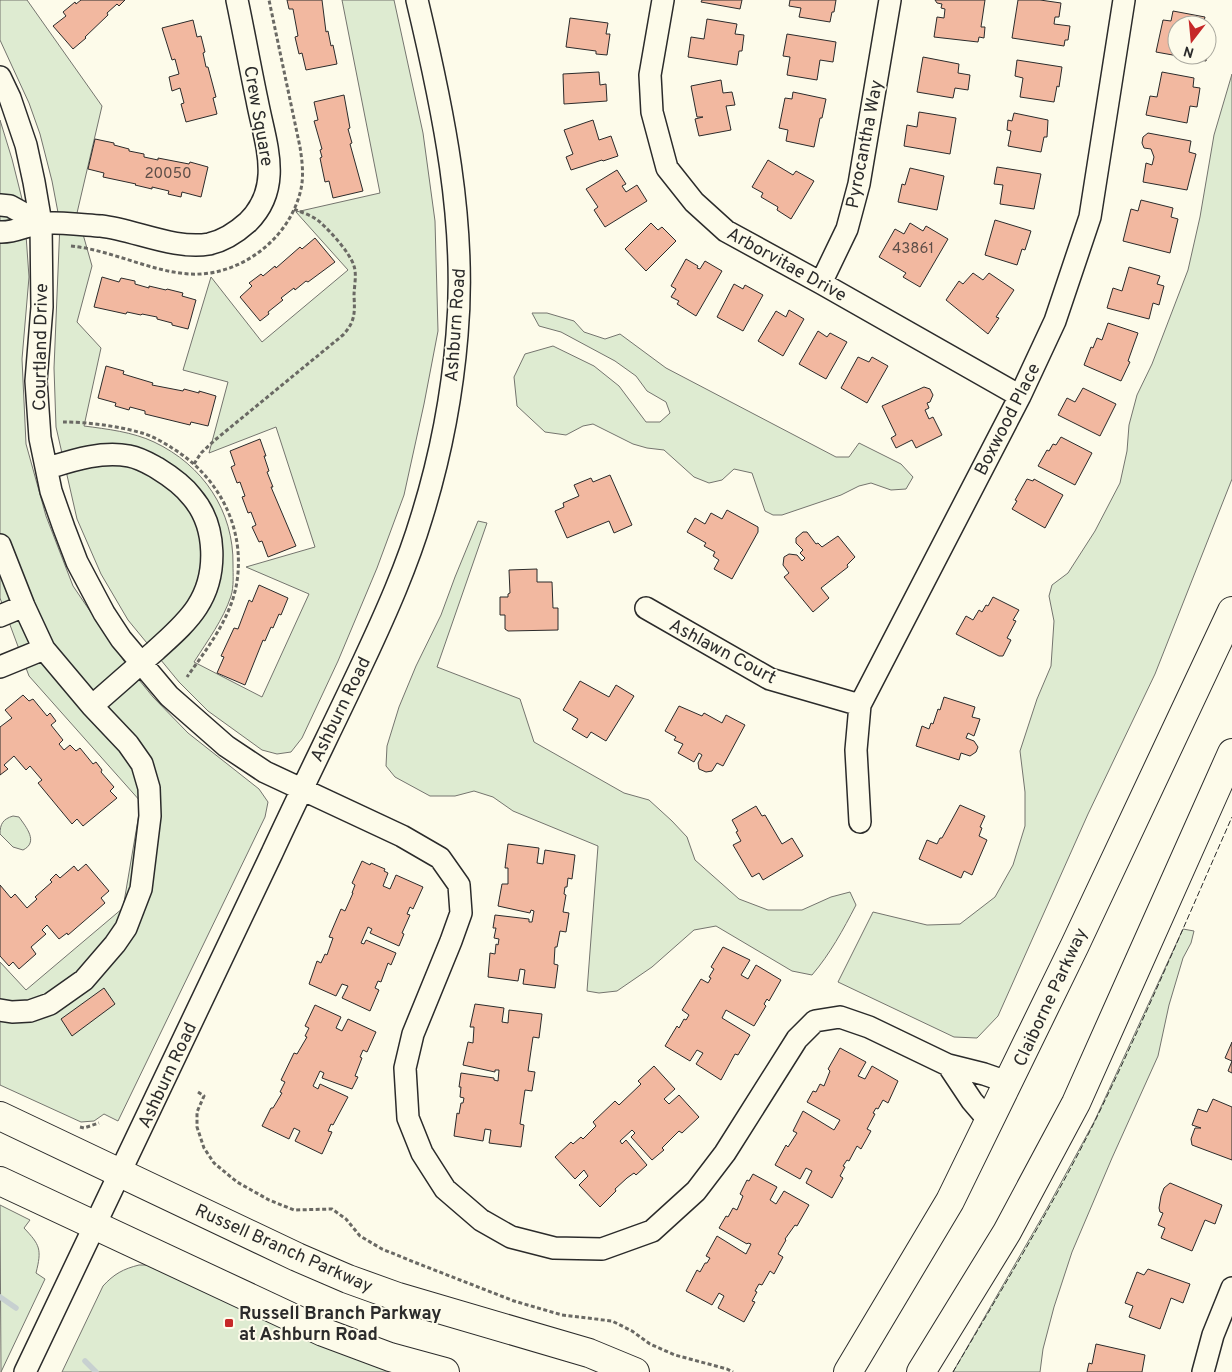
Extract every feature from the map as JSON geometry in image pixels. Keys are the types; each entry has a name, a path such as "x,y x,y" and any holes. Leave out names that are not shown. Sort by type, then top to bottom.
{"main road":[{"name":"Claiborne Parkway","path":"848,1372 950,1201 990,1122 1232,611"},
{"path":"921,1372 1007,1232 1076,1103 1232,753"},
{"name":"Russell Branch Parkway","path":"0,1116 348,1280 398,1297 589,1353 636,1372"},
{"path":"0,1180 388,1364 445,1372"}],"street":[{"name":"Crew Square","path":"41,223 102,226 182,244 209,244 230,235 244,226 256,214 266,196 270,171 267,144 259,114 237,0"},
{"name":"Ashburn Road","path":"25,1372 396,590 422,516 446,419 457,335 460,294 459,248 454,190 433,66 417,0"},
{"name":"Arborvitae Drive","path":"663,0 650,75 652,112 667,168 694,202 726,231 1020,396"},
{"name":"Pyrocantha Way","path":"821,283 847,229 860,184 890,0"},
{"name":"Boxwood Place","path":"860,822 856,750 860,705 1020,396 1055,321 1090,217 1124,0"},
{"name":"Courtland Drive","path":"0,77 10,98 26,145 41,223 42,307 36,381 40,438 52,491 77,562 104,613 121,639 169,696 226,746 265,772 394,832 440,858 459,885 461,913 413,1034 405,1068 408,1118 422,1153 445,1189 481,1220 511,1237 554,1248 602,1250 652,1231 696,1191 725,1153 797,1039 815,1020 840,1016 869,1027 948,1065 1010,1082"},
{"path":"0,206 10,206 41,223"},
{"path":"0,232 41,223"},
{"path":"48,468 91,456 114,454 145,461 170,476 192,496 203,514 210,537 212,562 208,584 197,607 184,624 92,706"},
{"path":"0,545 24,606 44,649 92,706 128,744 142,764 149,788 150,816 141,889 126,928 111,950 84,980 50,1004 30,1011 12,1012 0,1010"},
{"path":"0,616 24,606"},
{"name":"Ashlawn Court","path":"646,608 770,679 860,705"},
{"path":"0,667 44,649"},
{"path":"948,1065 972,1101 990,1122"},
{"path":"1203,1372 1212,1336 1232,1288"}],"path":[{"path":"69,246 172,271 196,274 221,271 250,259 271,242 284,228 302,188 302,168 300,147 269,0"},
{"path":"194,464 201,453 215,440 343,335 353,318 355,308 354,266 347,254 320,222 294,209"},
{"path":"198,1092 204,1096 197,1112 197,1127 204,1148 214,1163 237,1182 269,1200 294,1210 332,1210 346,1219 360,1236 382,1249 419,1264 514,1301 562,1315 612,1322 632,1331 650,1344 675,1355 733,1372"}],"green space":[{"path":"0,0 27,0 102,106 77,213 92,266 77,322 101,348 84,426 129,433 154,442 187,463 212,492 228,526 232,545 233,588 224,613 194,662 262,697 309,594 246,567 315,547 276,427 209,453 228,382 183,370 211,277 262,342 348,270 296,212 380,193 342,0 394,0 423,133 435,221 438,331 404,495 377,568 338,661 302,738 291,752 277,754 262,750 208,711 179,682 128,620 101,574 77,519 56,427 54,368 60,223 40,134 29,103 0,40"},
{"path":"1232,74 1232,479 1155,674 1088,814 998,1016 977,1038 954,1037 838,982 873,912 927,925 960,924 995,897 1013,865 1025,826 1025,792 1020,751 1037,699 1051,666 1054,621 1049,596 1052,585 1068,573 1095,531 1120,483 1127,451 1129,425 1137,395 1152,364 1188,270 1200,217 1214,135"},
{"path":"0,120 24,207 29,277 22,359 26,444 46,516 73,586 126,664 153,697 188,733 259,789 268,802 265,817 118,1121 104,1114 94,1121 81,1122 0,1085 0,962 26,990 123,908 141,802 29,676 0,598"},
{"path":"532,313 547,313 574,321 584,332 605,339 620,334 666,368 836,457 849,457 859,443 901,464 913,477 906,489 891,490 871,483 782,515 773,515 765,511 752,473 734,469 722,480 709,483 694,477 664,450 633,444 593,424 583,426 566,435 545,432 517,406 514,377 525,354 553,346 594,366 619,386 646,422 660,422 670,413 666,402 647,391 636,376 615,361 561,332 539,326"},
{"path":"478,521 487,523 437,667 520,699 534,742 624,793 649,800 687,837 695,860 739,899 768,910 802,910 831,897 850,892 856,905 841,933 812,975 792,971 716,926 694,930 652,967 617,991 599,993 587,991 598,846 513,811 493,797 474,791 455,796 430,796 395,777 386,766 387,746 399,707 416,666 441,615"},
{"path":"13,816 19,817 30,834 30,843 23,850 13,847 0,834 3,822"},
{"path":"1183,929 1194,931 1191,943 1183,958 1169,1005 1158,1056 1072,1252 1054,1307 1043,1349 1040,1372 953,1372 1045,1212 1094,1122"},
{"path":"0,1205 30,1220 24,1228 38,1248 39,1258 36,1273 45,1279 1,1372"},
{"path":"139,1265 150,1265 400,1372 62,1372 103,1286 119,1273"}],"building":[{"path":"81,0 125,0 107,13 108,15 73,49 53,26 66,16 63,12 75,2 76,4"},
{"path":"287,0 322,0 326,32 328,31 331,46 333,45 337,64 306,70 302,53 299,54 295,37 298,36 293,9 289,9"},
{"path":"702,0 742,0 740,9 701,2"},
{"path":"790,0 836,0 830,22 799,17 801,8 789,6"},
{"path":"935,0 985,0 981,27 985,27 984,38 979,37 978,42 934,37 937,17 944,18 945,9 941,8 942,4 937,3"},
{"path":"1018,0 1040,0 1061,3 1059,17 1055,17 1054,24 1070,26 1068,40 1065,40 1064,46 1012,38"},
{"path":"1173,11 1194,15 1172,15"},
{"path":"570,18 608,23 606,34 610,34 607,55 596,54 596,51 566,47"},
{"path":"707,19 737,24 735,34 744,35 742,51 739,51 737,65 688,57 691,37 704,39"},
{"path":"193,20 197,37 201,36 206,67 208,67 216,97 213,98 217,114 186,122 181,104 184,103 180,88 172,91 169,77 179,74 175,59 172,60 162,28"},
{"path":"1163,20 1167,20 1167,54 1156,52"},
{"path":"787,34 836,42 833,62 820,60 817,80 787,75 790,57 783,56"},
{"path":"923,57 959,64 958,73 970,75 968,90 955,88 953,98 917,92"},
{"path":"1017,60 1062,67 1059,87 1057,86 1054,102 1020,97 1023,78 1015,76"},
{"path":"599,72 600,85 606,84 607,101 564,104 563,74"},
{"path":"1162,72 1194,78 1193,87 1200,88 1197,107 1190,106 1187,123 1146,115 1150,96 1157,97"},
{"path":"721,80 723,93 732,92 735,105 726,106 731,130 699,136 695,119 703,117 697,117 691,86"},
{"path":"793,92 826,99 814,147 786,141 788,130 779,128 785,98 792,99"},
{"path":"344,95 350,128 348,129 352,143 350,144 363,191 333,198 329,181 325,182 320,158 322,157 320,150 322,149 314,121 318,120 314,102"},
{"path":"919,112 956,118 950,154 904,146 907,125 917,127"},
{"path":"1014,113 1048,120 1047,137 1044,137 1041,152 1008,146 1011,131 1007,130 1008,120 1012,121"},
{"path":"593,120 599,140 611,136 618,156 571,170 566,157 573,154 564,130"},
{"path":"1148,133 1191,141 1189,152 1196,154 1187,190 1143,182 1146,163 1152,165 1154,157 1151,149 1144,148 1142,143 1143,137"},
{"path":"95,139 114,143 114,145 129,149 129,151 144,154 144,157 189,164 190,162 208,167 201,197 182,192 181,197 168,194 169,191 152,187 152,189 103,177 104,173 88,169"},
{"path":"768,160 793,175 796,171 814,181 791,219 777,210 778,207 761,197 763,193 752,187"},
{"path":"997,167 1041,174 1034,209 1000,204 1003,185 994,184"},
{"path":"910,168 944,176 937,210 898,202 902,184 905,185"},
{"path":"617,170 626,184 622,186 626,192 637,185 647,201 605,227 594,210 598,207 586,189"},
{"path":"1141,200 1173,208 1171,217 1178,219 1170,253 1123,241 1131,209 1138,211"},
{"path":"995,220 1031,231 1025,250 1022,249 1017,265 985,255"},
{"path":"651,223 658,230 662,227 676,241 646,271 625,249"},
{"path":"910,223 923,231 926,226 948,239 920,287 903,277 906,273 879,257 895,229 904,234"},
{"path":"315,238 335,262 308,282 306,281 295,290 294,288 281,298 283,300 260,321 240,297 252,286 249,283 261,274 263,276 275,266 276,268 300,247 302,249"},
{"path":"686,259 700,269 705,261 722,271 696,316 677,304 679,301 671,297 676,289 671,286"},
{"path":"1129,267 1160,276 1157,284 1164,286 1159,305 1153,303 1149,319 1107,308 1113,288 1122,291"},
{"path":"973,273 983,280 989,273 1014,290 996,317 999,318 988,334 946,300 959,281 963,284"},
{"path":"102,277 119,282 121,278 135,281 135,284 183,293 182,296 196,300 188,329 172,325 172,323 157,319 157,317 127,312 126,314 94,307"},
{"path":"734,284 743,289 745,285 763,295 743,331 717,317"},
{"path":"789,310 804,319 783,356 758,341 776,311 786,317"},
{"path":"1108,323 1138,333 1128,361 1130,362 1121,381 1084,365 1091,347 1093,348 1097,338 1102,340"},
{"path":"818,331 827,337 830,333 847,342 826,379 799,364"},
{"path":"858,357 869,362 872,357 888,366 867,403 841,388"},
{"path":"106,366 124,371 123,374 153,383 152,385 183,391 184,389 199,393 199,391 216,396 208,426 191,422 190,425 145,414 145,411 130,407 129,410 115,406 116,403 98,398"},
{"path":"924,387 930,389 933,395 930,402 927,403 929,408 925,410 929,419 933,417 942,435 916,448 912,440 896,448 891,438 896,435 882,406"},
{"path":"1083,388 1116,404 1100,436 1058,415 1067,398 1075,402"},
{"path":"1061,437 1092,453 1075,485 1038,466 1047,450 1049,451 1053,444 1056,445"},
{"path":"260,439 266,456 264,456 269,471 267,472 273,487 271,487 296,546 268,557 262,541 259,542 252,527 256,525 251,512 248,513 242,497 245,496 240,482 237,483 231,467 235,465 230,451"},
{"path":"610,475 632,525 614,533 609,521 567,538 555,511 564,507 563,503 579,496 574,485 591,478 593,482"},
{"path":"1027,479 1033,481 1034,479 1063,495 1045,528 1012,509"},
{"path":"727,510 758,527 758,532 732,579 714,569 719,560 713,556 715,552 704,546 706,543 687,532 695,518 705,524 711,513 722,519"},
{"path":"803,532 807,532 816,544 818,543 822,547 838,536 855,557 847,565 848,567 821,588 829,598 813,612 784,577 789,573 783,565 784,557 789,554 797,555 802,561 805,558 800,553 803,550 796,543 796,538"},
{"path":"537,569 537,582 552,582 553,608 558,608 558,630 508,631 505,629 505,615 500,615 500,597 508,597 510,593 509,570"},
{"path":"259,585 288,598 281,615 279,614 273,628 271,627 265,641 263,640 245,685 217,673 224,657 221,656 234,628 238,629 249,600 252,602"},
{"path":"993,597 1019,610 1013,620 1016,621 1007,638 1011,640 1003,656 999,656 956,634 966,616 973,620 979,610 982,612 986,605 988,606"},
{"path":"580,681 609,697 616,685 634,696 606,741 591,732 587,738 572,729 578,719 563,710"},
{"path":"23,695 29,701 33,699 47,716 50,713 56,721 51,725 63,740 59,744 64,750 70,745 76,751 80,748 93,764 96,762 102,770 101,772 114,787 110,791 117,798 83,826 77,819 72,824 38,783 42,780 30,766 26,770 14,756 4,765 8,769 0,775 0,727 12,718 5,710"},
{"path":"944,697 975,707 972,717 980,719 974,736 968,733 966,738 974,741 978,747 976,752 970,756 961,753 959,760 916,746 922,726 929,729 931,723 933,724"},
{"path":"679,706 702,716 704,713 722,723 726,715 745,725 723,766 717,763 712,771 706,772 699,769 698,763 702,755 699,753 694,762 678,753 683,744 674,740 676,737 665,731"},
{"path":"960,805 985,816 980,827 982,828 979,836 987,840 972,875 964,871 961,878 919,859 927,840 937,844 940,838 942,838"},
{"path":"756,806 762,816 765,815 782,844 792,838 803,856 763,880 759,873 752,877 733,845 741,841 732,820"},
{"path":"508,844 539,848 537,863 543,864 545,850 575,855 572,879 568,878 564,894 566,895 563,912 569,913 566,932 560,931 557,947 555,947 554,964 558,965 555,988 523,984 525,970 520,969 518,981 488,977 490,953 495,954 496,944 498,945 499,939 494,938 496,928 493,928 495,915 529,919 529,922 532,922 534,911 531,910 530,913 498,906 502,884 508,884 508,868 505,868"},
{"path":"362,861 385,869 384,871 388,873 383,886 390,889 396,875 423,887 413,909 410,907 407,914 410,915 402,933 404,934 399,946 370,933 372,929 368,927 361,943 364,944 366,940 396,953 391,965 388,963 381,982 378,981 375,988 379,990 370,1011 342,998 348,986 342,984 336,996 309,984 317,961 321,963 325,954 327,955 333,938 329,937 341,909 345,911 353,893 355,885 352,883"},
{"path":"86,864 109,891 101,898 105,903 68,935 67,933 59,939 47,925 42,930 46,934 31,947 36,954 19,969 13,962 9,966 0,956 0,885 11,898 15,894 27,908 37,899 35,897 52,882 50,880 56,874 60,878 74,866 78,871"},
{"path":"723,947 750,960 741,975 748,979 756,965 781,980 769,1001 767,999 764,1004 766,1006 754,1026 726,1010 722,1018 750,1035 738,1055 735,1054 721,1080 696,1064 703,1053 697,1050 690,1061 665,1046 677,1026 679,1028 684,1019 686,1020 689,1015 682,1010 701,979 708,983 711,978 709,977 714,969 711,967"},
{"path":"104,988 115,1004 72,1036 61,1019"},
{"path":"475,1004 504,1008 502,1022 508,1023 509,1010 542,1014 539,1038 533,1037 528,1071 535,1072 532,1091 525,1090 520,1124 524,1125 521,1147 489,1143 491,1130 485,1129 483,1141 454,1136 457,1113 459,1114 464,1098 460,1097 461,1073 494,1078 494,1080 498,1081 499,1070 495,1070 495,1072 463,1065 468,1042 473,1043 474,1027 470,1027"},
{"path":"315,1005 341,1017 336,1028 342,1031 348,1019 376,1032 367,1052 363,1050 360,1057 362,1058 355,1076 358,1077 352,1089 322,1078 324,1073 320,1071 313,1086 318,1089 320,1084 348,1097 333,1125 331,1124 328,1131 332,1132 322,1154 295,1141 300,1131 294,1128 289,1139 262,1126 271,1108 273,1108 282,1093 280,1092 285,1082 281,1080 294,1053 297,1054 307,1037 305,1036 309,1028 305,1026"},
{"path":"1232,1042 1232,1061 1225,1058"},
{"path":"840,1048 866,1062 858,1076 865,1079 872,1066 898,1081 888,1103 883,1100 878,1109 876,1108 873,1113 875,1114 867,1129 871,1131 861,1149 857,1146 849,1161 847,1160 843,1166 845,1167 840,1176 843,1178 832,1198 806,1183 812,1171 806,1168 800,1179 775,1165 786,1145 788,1147 797,1133 793,1131 803,1111 834,1130 840,1120 807,1102 813,1091 816,1092 820,1084 824,1086 830,1071 828,1069"},
{"path":"1232,1061 1232,1073 1228,1071"},
{"path":"654,1066 675,1089 664,1099 669,1104 679,1095 699,1117 682,1133 679,1131 662,1148 664,1150 652,1160 631,1137 635,1133 632,1130 620,1141 622,1144 626,1140 647,1165 636,1175 634,1173 627,1178 600,1207 579,1185 588,1176 584,1170 575,1179 555,1157 571,1142 573,1144 581,1137 583,1139 596,1126 593,1122 615,1101 619,1105 641,1084 638,1081"},
{"path":"1213,1099 1232,1107 1232,1160 1192,1145 1191,1139 1195,1128 1201,1128 1192,1125 1198,1109 1207,1112"},
{"path":"753,1174 777,1187 770,1200 776,1204 784,1191 809,1205 797,1226 795,1225 785,1239 778,1254 783,1257 774,1274 770,1271 762,1285 759,1284 755,1291 757,1292 752,1301 755,1302 744,1322 718,1308 724,1296 719,1293 712,1305 686,1291 697,1270 700,1272 710,1258 706,1256 717,1236 746,1254 751,1244 747,1244 719,1228 733,1208 737,1210 743,1196 740,1194 747,1180 749,1181"},
{"path":"1170,1183 1222,1205 1215,1224 1205,1220 1192,1251 1161,1238 1165,1228 1158,1225 1163,1213 1160,1212 1159,1208 1164,1188"},
{"path":"1148,1269 1190,1284 1183,1303 1171,1298 1160,1329 1129,1317 1133,1306 1125,1303 1137,1272 1144,1275"},
{"path":"1096,1344 1145,1355 1142,1372 1087,1372 1089,1363 1092,1364"}],"waterway":[{"path":"0,1297 16,1308"},
{"path":"85,1361 96,1372"}],"fence":[{"path":"953,1372 1079,1153 1148,1008 1232,817"}],"place":[{"name":"Russell Branch Parkway at Ashburn Road","path":"229,1323"}]}
